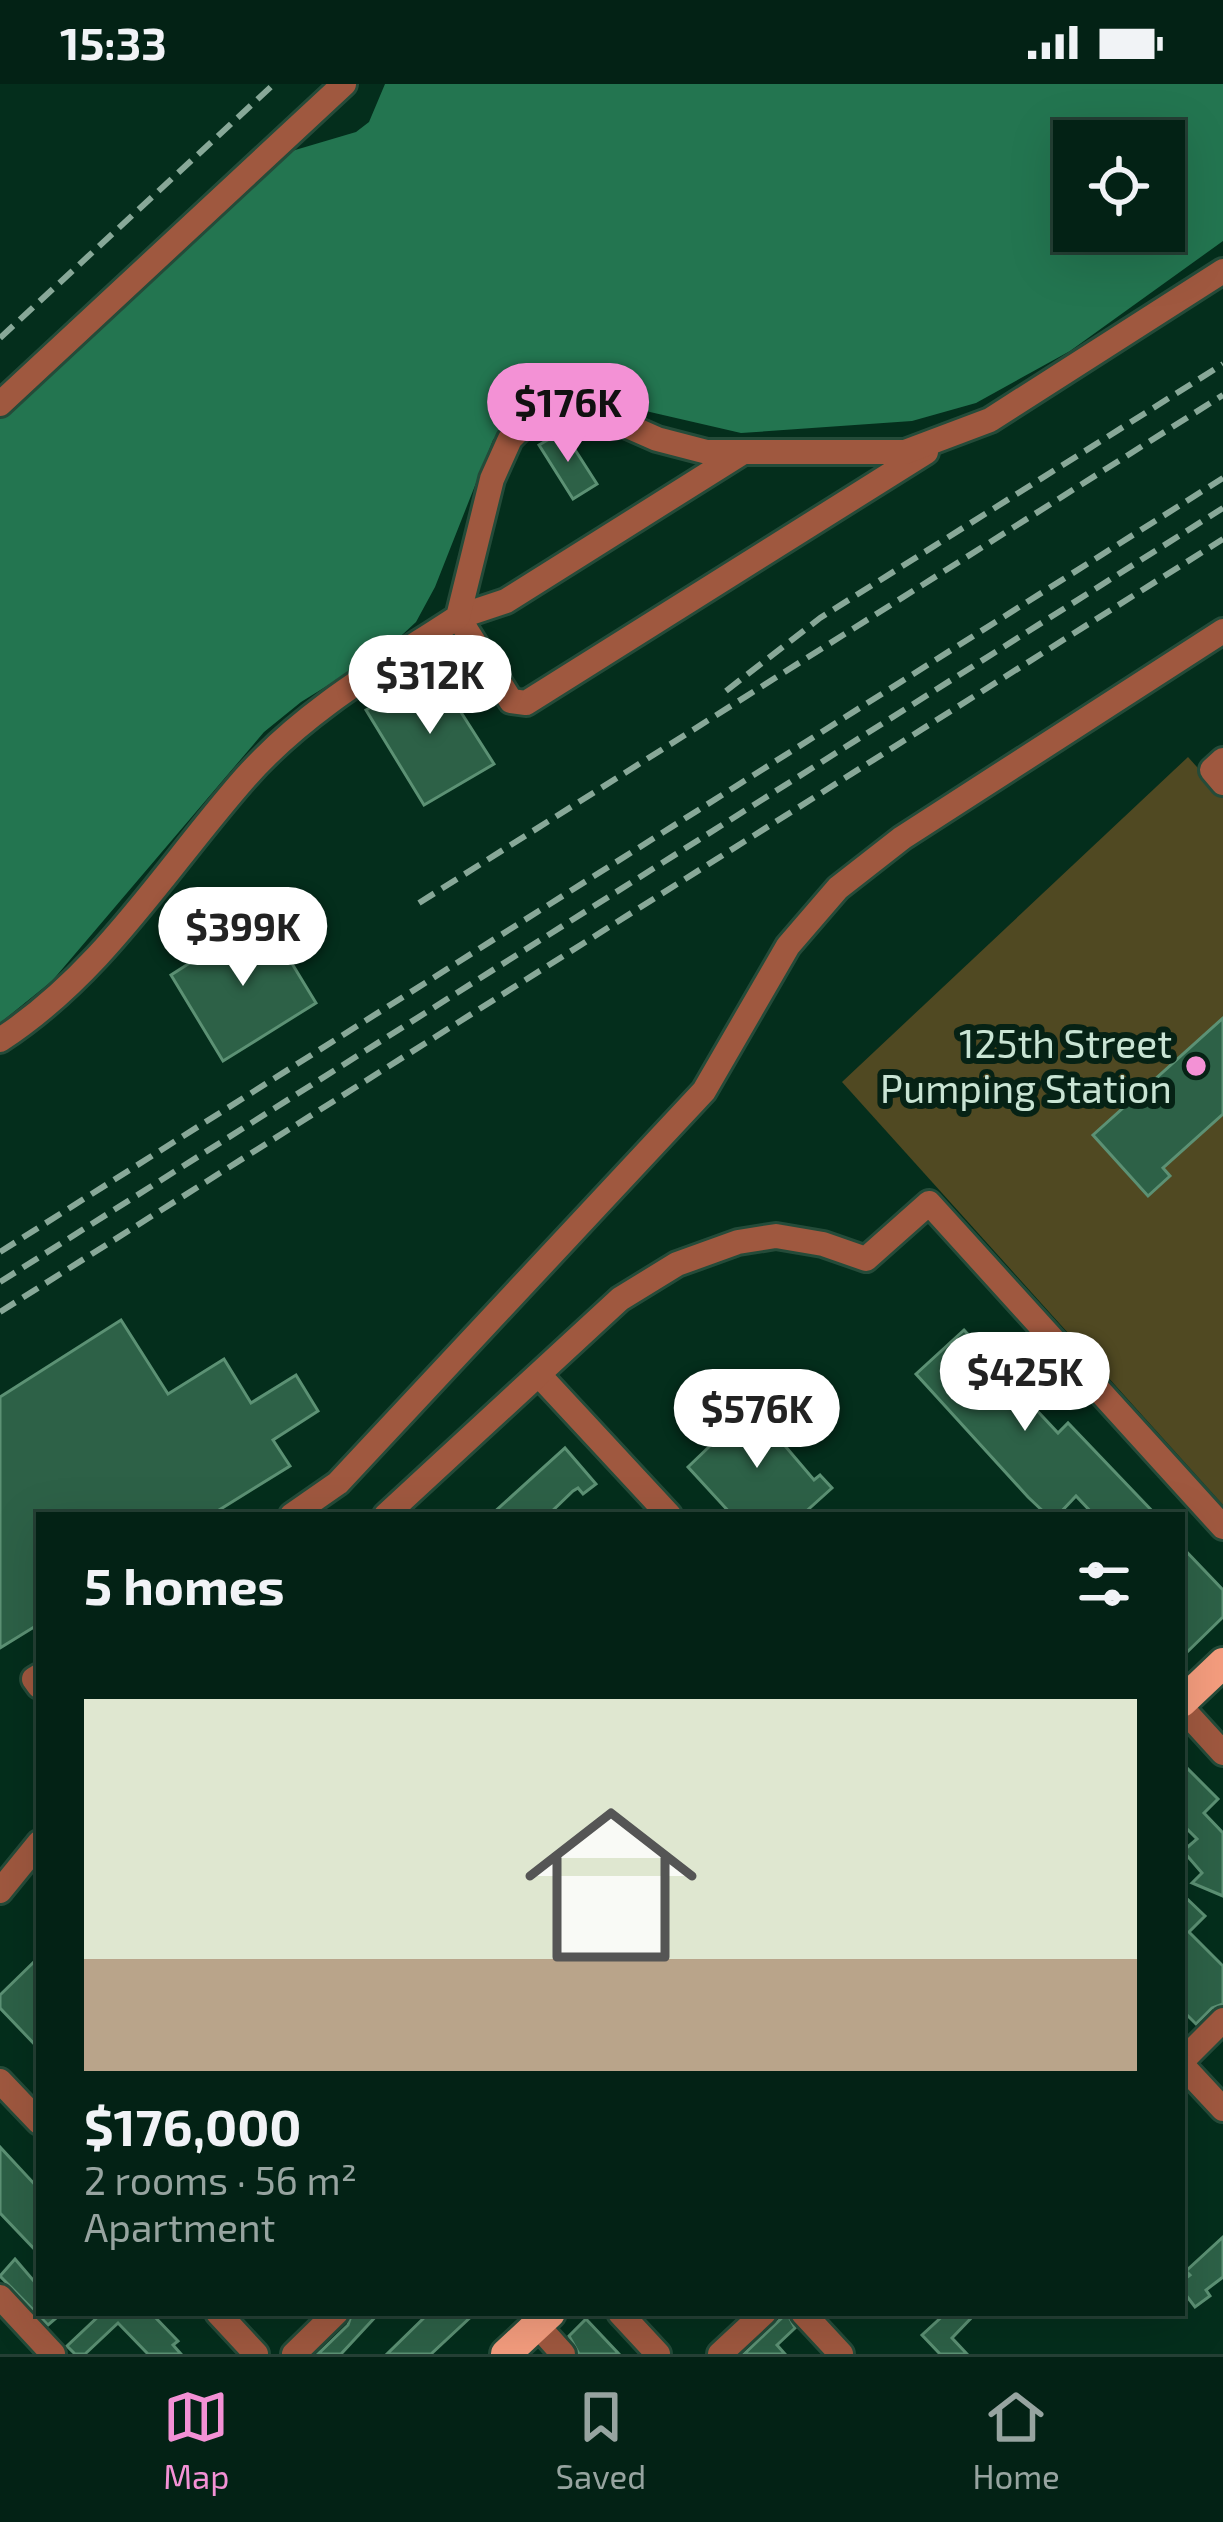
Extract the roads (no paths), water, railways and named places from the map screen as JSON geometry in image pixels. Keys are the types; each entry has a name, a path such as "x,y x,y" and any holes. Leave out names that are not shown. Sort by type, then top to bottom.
{"main road":[{"path":"1185,1702 1223,1663"},
{"path":"506,2354 544,2319"}],"street":[{"path":"0,404 344,84"},
{"path":"946,440 905,452 707,452 657,439 598,413 560,406 531,418 510,439 491,479 458,617 511,701 526,703 946,440 990,420 1223,271"},
{"path":"0,1040 80,979 246,776 328,701 458,617 506,601 742,452"},
{"path":"297,1512 351,1471 704,1091 788,946 838,888 902,838 1223,631"},
{"path":"389,1512 620,1299 677,1264 738,1242 776,1236 823,1244 866,1259 928,1203 1223,1527"},
{"path":"540,1376 661,1512"},
{"path":"1185,1709 1223,1753"},
{"path":"0,1891 36,1847"},
{"path":"1185,2060 1223,2020"},
{"path":"1185,2066 1223,2109"},
{"path":"0,2081 36,2119"},
{"path":"0,2297 53,2354"},
{"path":"221,2316 256,2354"},
{"path":"294,2354 333,2316"},
{"path":"623,2316 658,2354"},
{"path":"720,2354 761,2316"},
{"path":"806,2316 841,2354"},
{"path":"544,2319 563,2354"}],"railway":[{"path":"0,338 274,84"},
{"path":"726,691 820,618 1223,364"},
{"path":"419,903 1223,395"},
{"path":"0,1252 1223,478"},
{"path":"0,1282 1223,508"},
{"path":"0,1312 1223,539"}],"place":[{"name":"125th Street Pumping Station","path":"1196,1066"}]}
